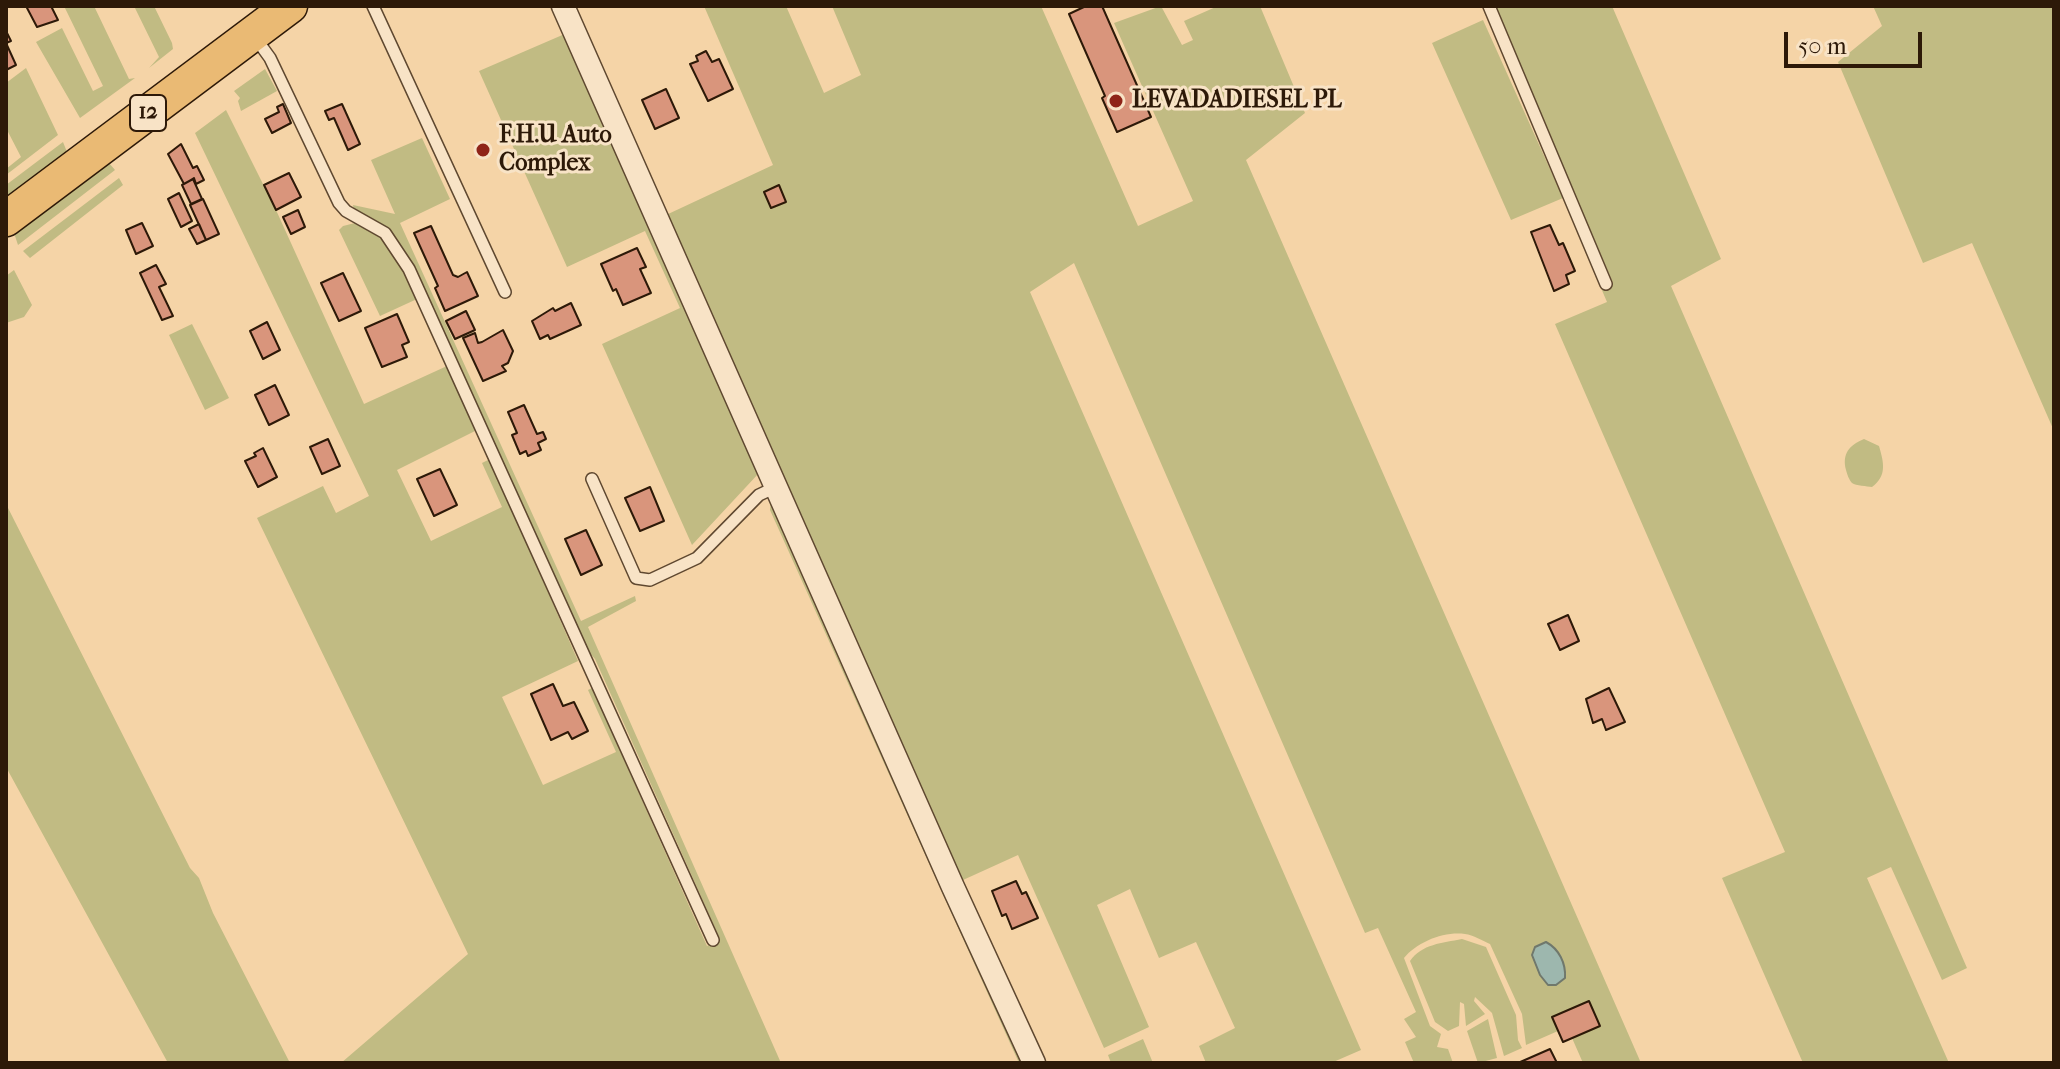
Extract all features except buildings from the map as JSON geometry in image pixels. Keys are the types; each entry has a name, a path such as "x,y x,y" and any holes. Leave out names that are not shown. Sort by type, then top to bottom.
{"main road":[{"name":"12","path":"6,219 290,6"}],"street":[{"path":"563,6 1034,1063"}],"lane":[{"path":"373,6 505,292"},
{"path":"1489,6 1606,284"},
{"path":"253,35 270,58 339,203 346,211 385,233 409,269 713,940"},
{"path":"592,479 636,578 650,580 697,558 759,495 776,487"}],"shaded area":[{"path":"64,6 94,6 129,79 135,78 80,118 36,42 62,28 93,91 103,86"},
{"path":"134,6 154,6 172,43 173,49 149,68 159,57"},
{"path":"704,6 786,6 824,93 861,75 832,6 1041,6 1138,226 1193,201 1114,23 1161,6 1182,45 1193,40 1184,21 1218,6 1260,6 1305,113 1246,160 1641,1063 1583,1063 1572,1038 1600,1026 1558,1031 1526,1045 1522,1014 1490,944 1457,934 1440,936 1423,943 1404,958 1430,1026 1441,1034 1437,1047 1448,1049 1453,1063 1414,1063 1405,1042 1416,1037 1404,1019 1416,1012 1378,928 1365,933 1074,263 1030,292 1361,1050 1331,1063 1206,1063 1199,1046 1235,1028 1196,942 1159,958 1130,889 1097,905 1149,1027 1104,1048 1018,855 963,880 954,870 666,215 773,165"},
{"path":"1494,6 1612,6 1721,259 1671,286 1967,968 1942,980 1891,867 1867,878 1949,1063 1803,1063 1722,878 1785,852 1555,324 1607,302 1601,288 1613,283"},
{"path":"1873,6 2054,6 2054,431 1972,243 1923,263 1838,62 1882,26"},
{"path":"1483,20 1563,198 1511,220 1432,43"},
{"path":"567,33 759,473 692,545 602,344 680,308 645,231 567,267 479,71"},
{"path":"26,68 58,135 6,175 6,169 21,157 6,128 6,83"},
{"path":"265,69 277,91 241,111 240,98 234,91"},
{"path":"226,110 276,210 364,404 447,366 475,431 397,470 431,541 502,507 482,463 490,459 578,661 502,697 543,785 616,752 588,690 592,688 707,946 720,939 595,659 589,652 404,251 392,234 354,210 353,205 395,214 371,160 422,138 450,199 400,223 581,621 635,596 636,601 588,627 781,1063 341,1063 468,954 257,518 323,486 336,513 369,496 195,133"},
{"path":"63,142 67,152 6,199 6,185"},
{"path":"109,163 115,170 18,245 14,233"},
{"path":"119,178 123,185 30,258 23,251"},
{"path":"355,223 367,228 386,244 417,299 380,316 339,230"},
{"path":"14,270 32,305 24,317 6,323 6,276"},
{"path":"192,324 229,398 205,410 169,335"},
{"path":"1864,439 1879,446 1882,458 1882,474 1872,487 1852,483 1845,464 1848,451"},
{"path":"771,499 1026,1063 1019,1063 770,510"},
{"path":"6,504 190,868 199,878 213,913 290,1063 168,1063 6,767"},
{"path":"1462,939 1486,947 1516,1015 1518,1040 1522,1048 1504,1056 1492,1013 1475,997 1474,1001 1485,1014 1466,1026 1464,1004 1460,1002 1459,1026 1448,1031 1435,1022 1410,961 1426,948"},
{"path":"1488,1019 1497,1058 1478,1063 1467,1031"},
{"path":"1143,1039 1153,1063 1111,1063 1108,1055"}],"water":[{"path":"1546,942 1561,957 1564,967 1565,978 1556,985 1548,985 1540,975 1532,955 1535,947"}],"place":[{"name":"LEVADADIESEL PL","path":"1116,101"},
{"name":"F.H.U Auto Complex","path":"483,150"}]}
